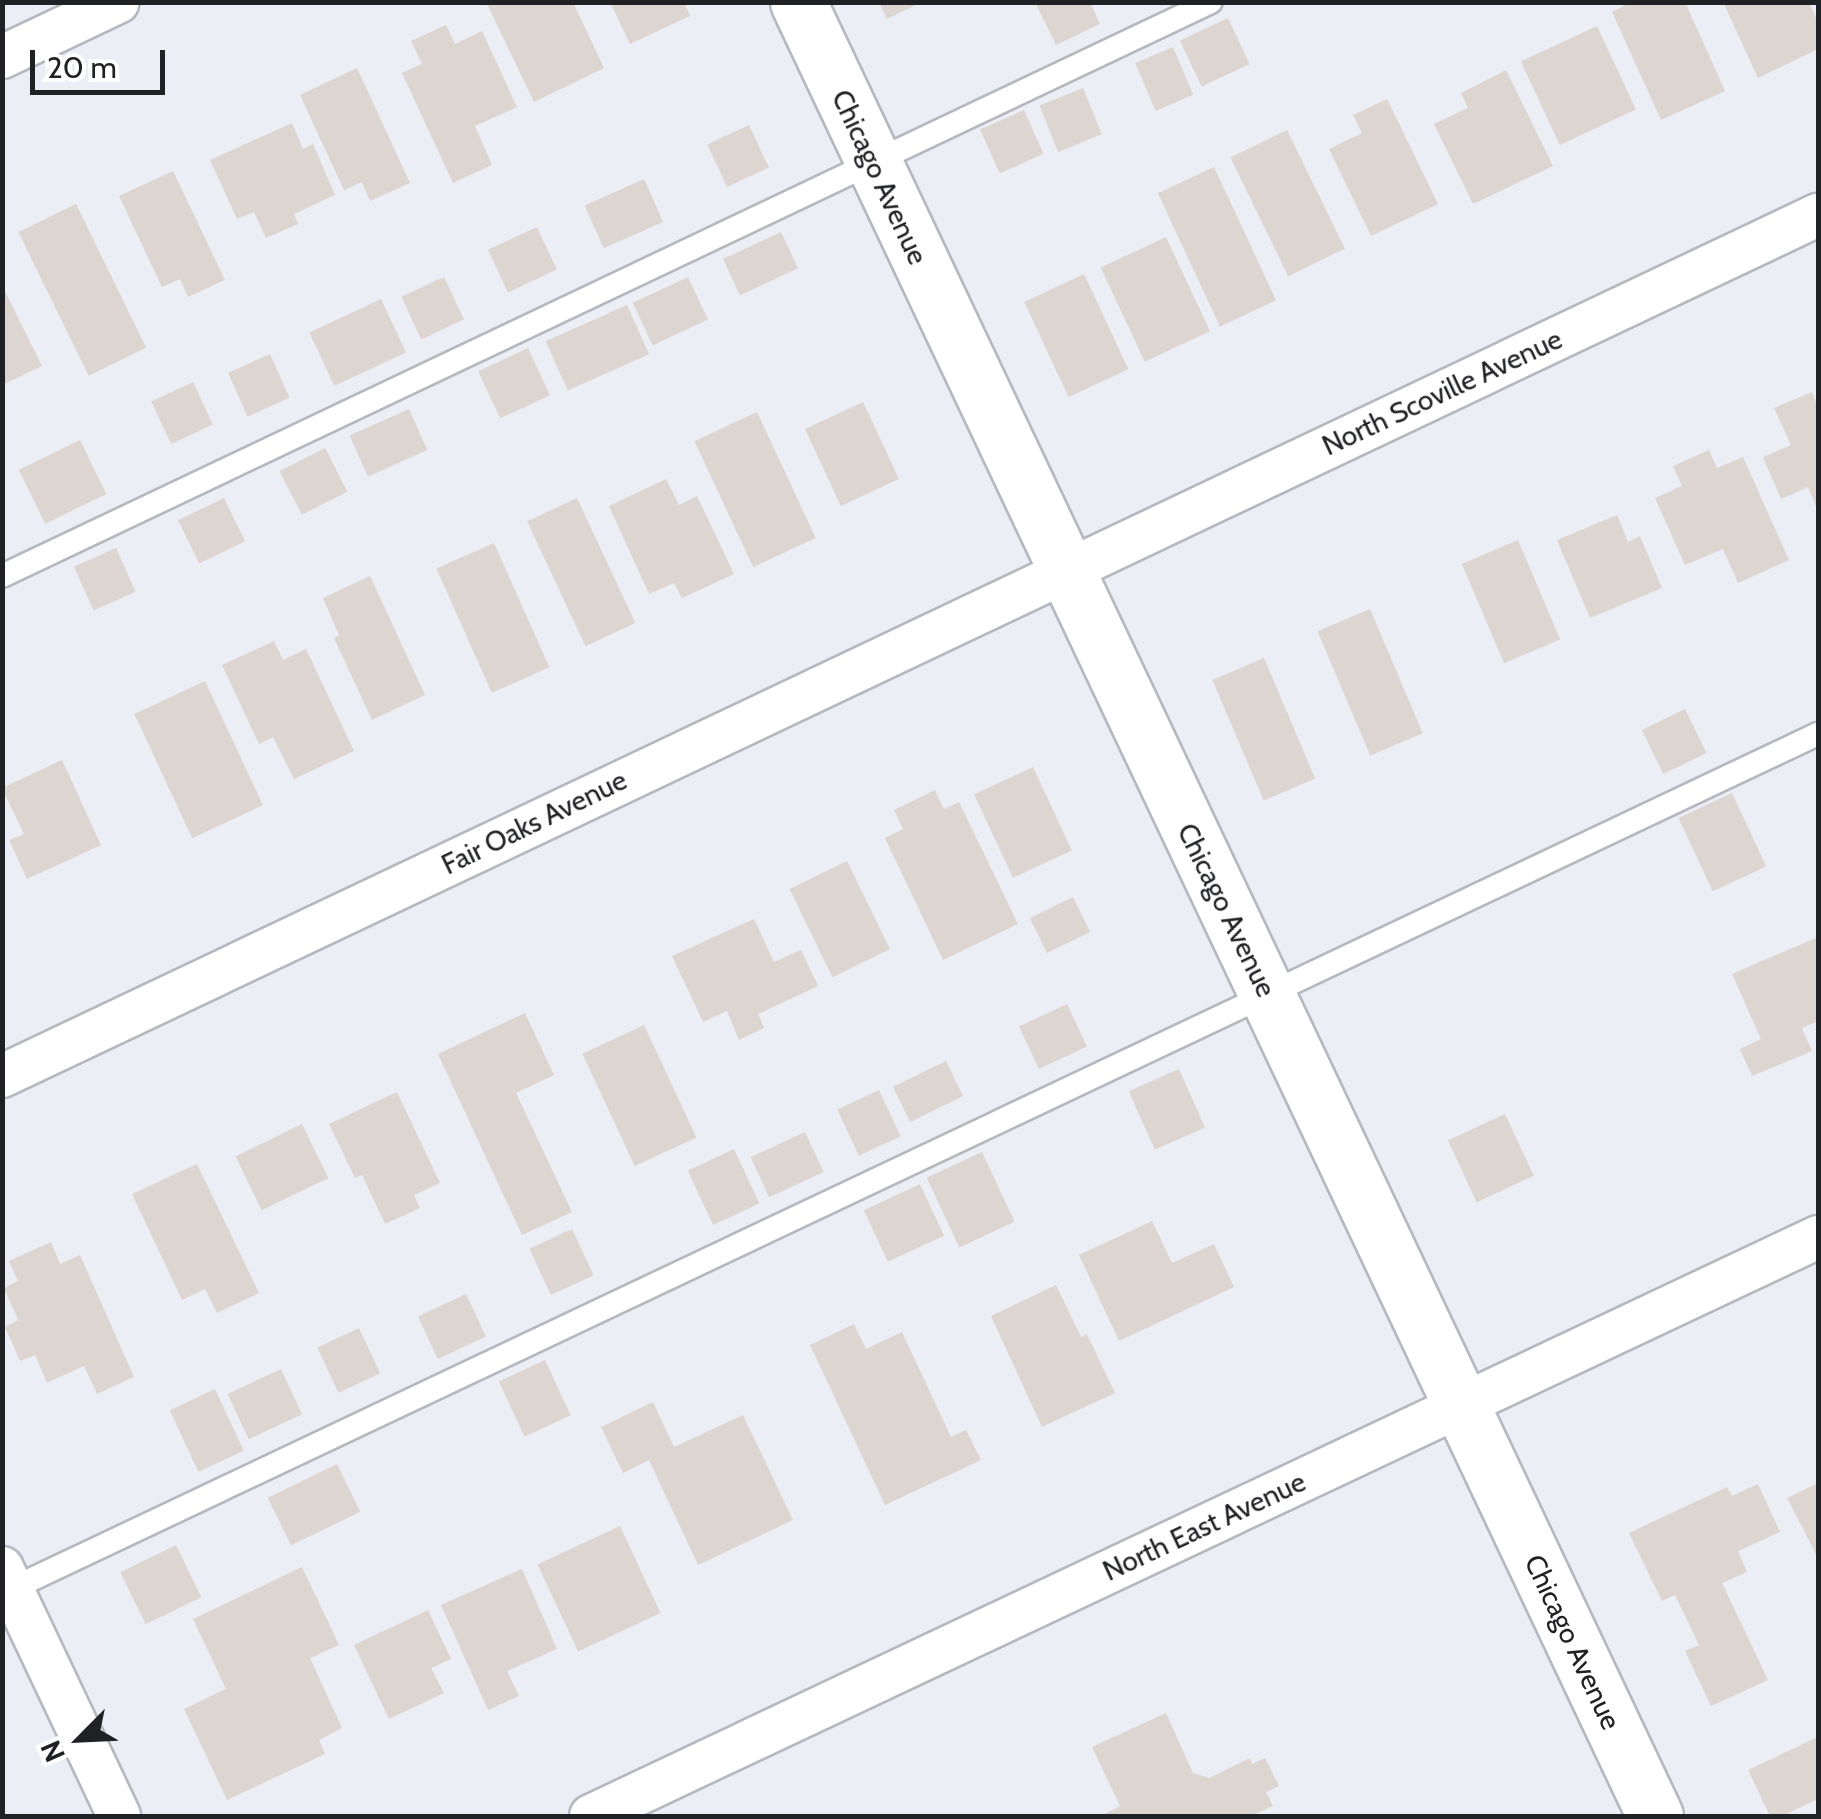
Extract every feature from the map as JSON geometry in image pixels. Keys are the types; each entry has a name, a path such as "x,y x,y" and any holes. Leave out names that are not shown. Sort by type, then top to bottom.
{"main road":[{"name":"Chicago Avenue","path":"798,2 1655,1816"}],"street":[{"path":"2,57 118,2"},
{"name":"North Scoville Avenue","path":"1064,569 1818,215"},
{"name":"Fair Oaks Avenue","path":"2,1076 1064,569"},
{"name":"North East Avenue","path":"590,1816 1818,1237"},
{"path":"6,1583 119,1816"}],"lane":[{"path":"2,576 1212,2"},
{"path":"6,1583 1818,734"}],"building":[{"path":"573,2 604,68 534,102 487,4"},
{"path":"610,2 684,2 690,16 630,44"},
{"path":"879,2 922,2 887,19"},
{"path":"1035,2 1090,2 1100,24 1056,45"},
{"path":"1631,2 1685,2 1725,91 1661,120 1612,12"},
{"path":"1723,2 1809,2 1818,22 1818,49 1758,78"},
{"path":"1228,18 1250,64 1202,87 1180,40"},
{"path":"446,25 455,44 482,31 517,107 475,126 492,165 453,183 402,73 422,64 411,41"},
{"path":"1597,26 1636,109 1560,145 1521,61"},
{"path":"1173,47 1193,95 1156,111 1135,63"},
{"path":"357,68 410,183 370,201 362,182 344,190 300,95"},
{"path":"1506,70 1553,166 1473,204 1434,124 1468,108 1461,93"},
{"path":"1083,88 1102,134 1058,152 1039,106"},
{"path":"1387,99 1438,204 1371,236 1329,149 1362,133 1353,115"},
{"path":"1024,110 1044,154 1000,173 980,130"},
{"path":"292,123 303,149 313,144 335,195 294,214 298,224 266,238 254,212 237,219 210,160"},
{"path":"749,125 769,168 727,187 707,144"},
{"path":"1287,130 1345,249 1288,276 1230,158"},
{"path":"1214,167 1276,300 1220,326 1158,193"},
{"path":"173,171 225,280 188,297 180,279 162,287 119,196"},
{"path":"644,179 663,222 604,248 585,205"},
{"path":"76,204 146,348 89,376 18,232"},
{"path":"537,227 557,270 508,292 488,250"},
{"path":"781,232 798,268 740,295 723,259"},
{"path":"1166,237 1210,331 1145,362 1101,267"},
{"path":"1084,274 1128,369 1069,397 1024,302"},
{"path":"444,277 464,320 421,339 401,297"},
{"path":"688,277 708,320 653,345 633,303"},
{"path":"2,285 42,366 2,385"},
{"path":"381,299 406,352 334,386 309,332"},
{"path":"627,305 649,354 568,391 546,341"},
{"path":"528,348 550,395 500,418 478,371"},
{"path":"270,354 290,398 248,417 228,373"},
{"path":"193,382 213,425 171,444 151,401"},
{"path":"1812,392 1818,407 1818,511 1808,487 1781,499 1763,457 1791,445 1774,408"},
{"path":"863,402 899,479 841,506 805,429"},
{"path":"409,409 427,450 368,477 350,435"},
{"path":"757,412 816,538 753,567 694,441"},
{"path":"80,440 106,494 45,524 19,470"},
{"path":"325,448 347,492 302,515 280,471"},
{"path":"1709,450 1717,468 1743,457 1789,560 1738,583 1723,549 1685,565 1655,498 1682,486 1673,466"},
{"path":"666,479 679,505 697,496 734,574 682,598 674,583 649,594 609,506"},
{"path":"224,498 245,541 199,563 178,520"},
{"path":"577,498 635,623 585,646 527,521"},
{"path":"1617,515 1628,542 1640,536 1662,588 1590,618 1557,540"},
{"path":"1518,540 1560,639 1504,663 1462,564"},
{"path":"494,543 549,667 492,693 436,569"},
{"path":"116,548 136,592 94,611 74,567"},
{"path":"370,576 425,695 372,720 334,638 339,635 323,598"},
{"path":"1370,609 1423,733 1370,756 1318,631"},
{"path":"274,641 283,660 306,649 354,751 294,779 273,737 259,744 222,665"},
{"path":"1264,658 1315,779 1264,800 1212,680"},
{"path":"205,681 263,805 192,838 134,714"},
{"path":"1685,709 1706,753 1663,774 1642,730"},
{"path":"62,760 101,845 27,879 9,840 24,834 2,788"},
{"path":"1033,767 1072,850 1013,878 974,794"},
{"path":"935,790 944,809 959,802 1018,924 943,960 885,838 903,829 894,810"},
{"path":"1732,793 1766,866 1713,891 1679,818"},
{"path":"847,861 890,949 832,977 789,889"},
{"path":"1073,897 1090,932 1047,953 1030,918"},
{"path":"754,919 774,962 801,950 818,986 758,1014 764,1028 739,1040 727,1011 703,1022 672,956"},
{"path":"1818,937 1818,1021 1802,1028 1812,1051 1752,1076 1740,1049 1761,1039 1732,974"},
{"path":"1067,1004 1087,1047 1039,1069 1019,1026"},
{"path":"525,1013 554,1075 516,1093 572,1212 522,1235 438,1054"},
{"path":"644,1025 696,1137 635,1166 582,1054"},
{"path":"946,1061 963,1096 910,1122 893,1087"},
{"path":"1179,1069 1205,1127 1155,1150 1129,1091"},
{"path":"879,1090 901,1136 859,1156 837,1109"},
{"path":"397,1092 440,1183 414,1195 420,1208 385,1224 362,1175 355,1178 329,1124"},
{"path":"1505,1114 1534,1176 1477,1202 1448,1141"},
{"path":"302,1124 328,1178 262,1210 235,1156"},
{"path":"805,1132 824,1172 769,1197 751,1157"},
{"path":"734,1149 759,1203 713,1225 688,1171"},
{"path":"982,1152 1015,1222 959,1248 927,1178"},
{"path":"197,1164 259,1293 217,1313 205,1289 182,1300 132,1194"},
{"path":"920,1184 944,1236 888,1262 864,1210"},
{"path":"1152,1221 1172,1263 1214,1244 1234,1287 1119,1341 1079,1255"},
{"path":"572,1229 594,1275 551,1295 529,1249"},
{"path":"51,1242 60,1264 80,1255 134,1377 97,1394 84,1366 47,1383 35,1355 20,1361 5,1327 18,1320 4,1288 18,1281 9,1261"},
{"path":"1056,1285 1081,1337 1087,1334 1115,1393 1042,1427 991,1316"},
{"path":"466,1294 486,1337 438,1359 418,1316"},
{"path":"854,1324 866,1349 902,1332 951,1437 966,1430 981,1460 885,1505 810,1345"},
{"path":"359,1328 380,1373 338,1393 317,1347"},
{"path":"545,1360 571,1415 525,1437 499,1382"},
{"path":"281,1369 302,1414 249,1439 228,1394"},
{"path":"215,1389 244,1451 198,1472 170,1410"},
{"path":"653,1402 674,1447 743,1415 793,1520 698,1565 649,1460 623,1473 601,1427"},
{"path":"337,1464 360,1512 291,1545 268,1498"},
{"path":"1818,1483 1818,1558 1787,1498"},
{"path":"1758,1484 1780,1532 1738,1551 1747,1572 1722,1583 1768,1680 1711,1706 1685,1651 1699,1645 1675,1595 1662,1601 1629,1533 1727,1487 1732,1496"},
{"path":"620,1526 661,1613 578,1651 538,1564"},
{"path":"176,1545 201,1597 146,1624 120,1572"},
{"path":"302,1567 339,1645 310,1658 342,1728 319,1740 325,1754 227,1800 184,1709 226,1689 193,1619"},
{"path":"522,1569 557,1649 507,1671 519,1696 488,1710 441,1605"},
{"path":"428,1610 451,1659 431,1668 444,1693 389,1719 354,1645"},
{"path":"1166,1713 1193,1773 1209,1778 1250,1758 1252,1764 1265,1758 1279,1786 1266,1792 1273,1806 1251,1816 1101,1816 1120,1806 1092,1747"},
{"path":"1818,1737 1818,1799 1782,1816 1770,1816 1748,1770"}]}
